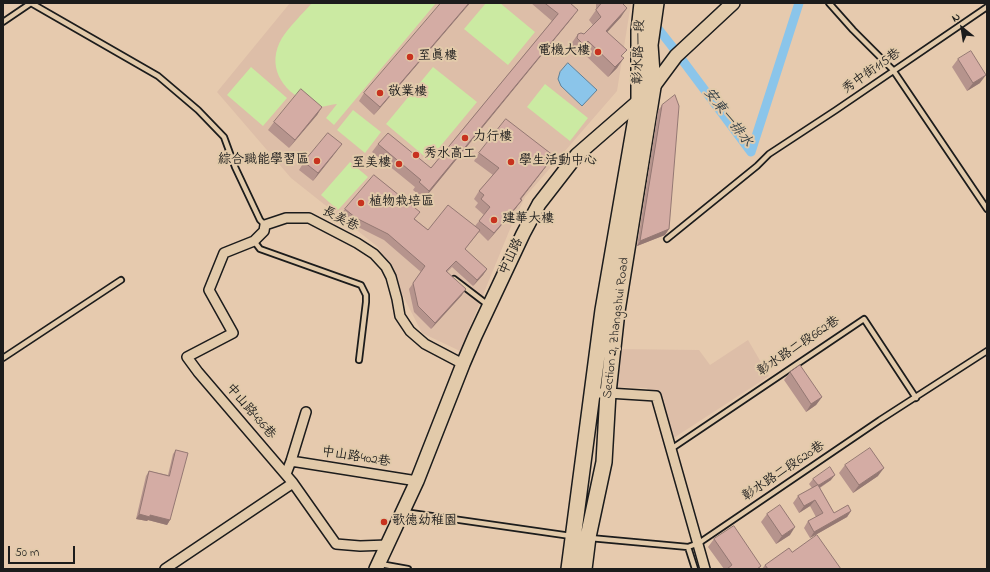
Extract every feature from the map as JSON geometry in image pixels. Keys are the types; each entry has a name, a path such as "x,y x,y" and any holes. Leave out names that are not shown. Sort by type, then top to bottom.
{"main road":[{"name":"彰水路一段","path":"639,101 639,31 642,3"},
{"name":"彰水路一段","path":"653,86 650,45 656,3"},
{"name":"Section 2, Zhangshui Road","path":"569,569 592,393 610,311 653,86"},
{"name":"Section 2, Zhangshui Road","path":"584,569 588,537 604,462 608,393 610,311 639,101"}],"street":[{"name":"中山路","path":"377,566 417,481 463,364 523,234 539,204 577,155 639,101 653,86 676,56 733,3"},
{"name":"長美巷","path":"264,225 286,218 309,218 357,243 374,254 386,267 397,299 400,316 410,331 425,344 463,364"},
{"path":"254,240 264,231 264,225"},
{"name":"中山路436巷","path":"254,240 224,253 209,290 233,333 187,357 198,372 294,483 336,544 360,546 388,545"},
{"path":"592,393 656,396 670,449 699,543 705,569"},
{"path":"286,474 306,412"},
{"name":"中山路402巷","path":"291,461 417,481"},
{"path":"165,569 294,483"}],"lane":[{"path":"3,22 31,3 158,76 198,110 224,137 260,220 264,225"},
{"path":"829,3 853,30 893,70 987,209"},
{"name":"秀中街115巷","path":"667,239 757,166 769,154 987,7"},
{"path":"254,240 260,249 361,285 366,295 366,302 359,360"},
{"path":"451,276 489,306"},
{"path":"3,358 120,280"},
{"name":"彰水路二段662巷","path":"670,449 864,319 916,398"},
{"name":"彰水路二段620巷","path":"402,512 573,536 688,547 699,543 880,420 987,351"},
{"path":"688,547 695,569"},
{"path":"377,566 408,569"}],"shaded area":[{"name":"秀水高工","path":"290,3 631,3 617,91 525,197 510,229 460,351 422,333 378,247 291,178 217,92"},
{"path":"748,340 769,376 669,441 656,404 647,388 611,387 616,349 699,350 710,365"}],"green space":[{"path":"312,3 436,3 334,125 326,118 337,104 319,107 298,97 284,84 276,67 277,48 282,38"},
{"path":"486,3 500,3 535,32 508,65 464,29"},
{"path":"251,67 287,98 263,126 227,95"},
{"path":"433,67 477,102 429,160 386,124"},
{"path":"545,84 588,118 570,141 527,107"},
{"path":"353,110 381,132 365,153 337,130"},
{"path":"350,162 368,177 338,210 321,195"}],"water":[{"path":"568,63 597,90 582,106 561,86 558,79 560,72"}],"building":[{"name":"至真樓","path":"441,3 469,3 380,107 364,93"},
{"name":"力行樓","path":"545,3 570,3 578,10 429,191 419,182 421,180 378,144 388,133 431,168 558,14"},
{"path":"602,3 622,3 627,8 606,31 627,50 621,56 624,58 615,67 588,41 584,45 577,38 578,34 584,34 601,17 596,10"},
{"path":"971,51 986,75 973,83 958,59"},
{"path":"301,89 322,107 295,140 274,122"},
{"path":"675,95 679,106 669,229 640,241 662,105"},
{"path":"506,119 554,156 520,199 522,200 494,233 479,221 490,207 481,199 484,195 479,191 499,168 479,153"},
{"name":"綜合職能學習區","path":"328,133 342,144 318,173 304,162"},
{"path":"374,175 420,212 414,219 428,230 448,205 480,230 465,249 487,269 477,280 456,261 446,271 466,289 435,323 418,306 413,283 425,266 388,234 356,218 345,209"},
{"path":"800,365 822,397 811,404 790,372"},
{"path":"870,448 884,468 859,485 845,465"},
{"path":"176,450 188,453 170,520 139,514 149,471 169,476"},
{"path":"830,467 835,475 818,485 813,479"},
{"path":"818,485 834,513 848,505 851,511 814,532 808,521 823,513 815,500 804,506 798,496"},
{"path":"780,505 795,527 782,536 767,514"},
{"path":"734,526 761,566 757,569 727,569 732,565 714,539"},
{"path":"817,535 841,569 768,569 765,565 789,548 792,552"}],"waterway":[{"name":"安東一排水","path":"652,21 751,152 799,3"}],"place":[{"name":"電機大樓","path":"598,52"},
{"name":"至真樓","path":"410,57"},
{"name":"敬業樓","path":"380,93"},
{"name":"力行樓","path":"465,138"},
{"name":"秀水高工","path":"416,155"},
{"name":"綜合職能學習區","path":"317,161"},
{"name":"學生活動中心","path":"511,162"},
{"name":"至美樓","path":"399,164"},
{"name":"植物栽培區","path":"361,203"},
{"name":"建華大樓","path":"494,220"},
{"name":"歌德幼稚園","path":"384,522"}]}
